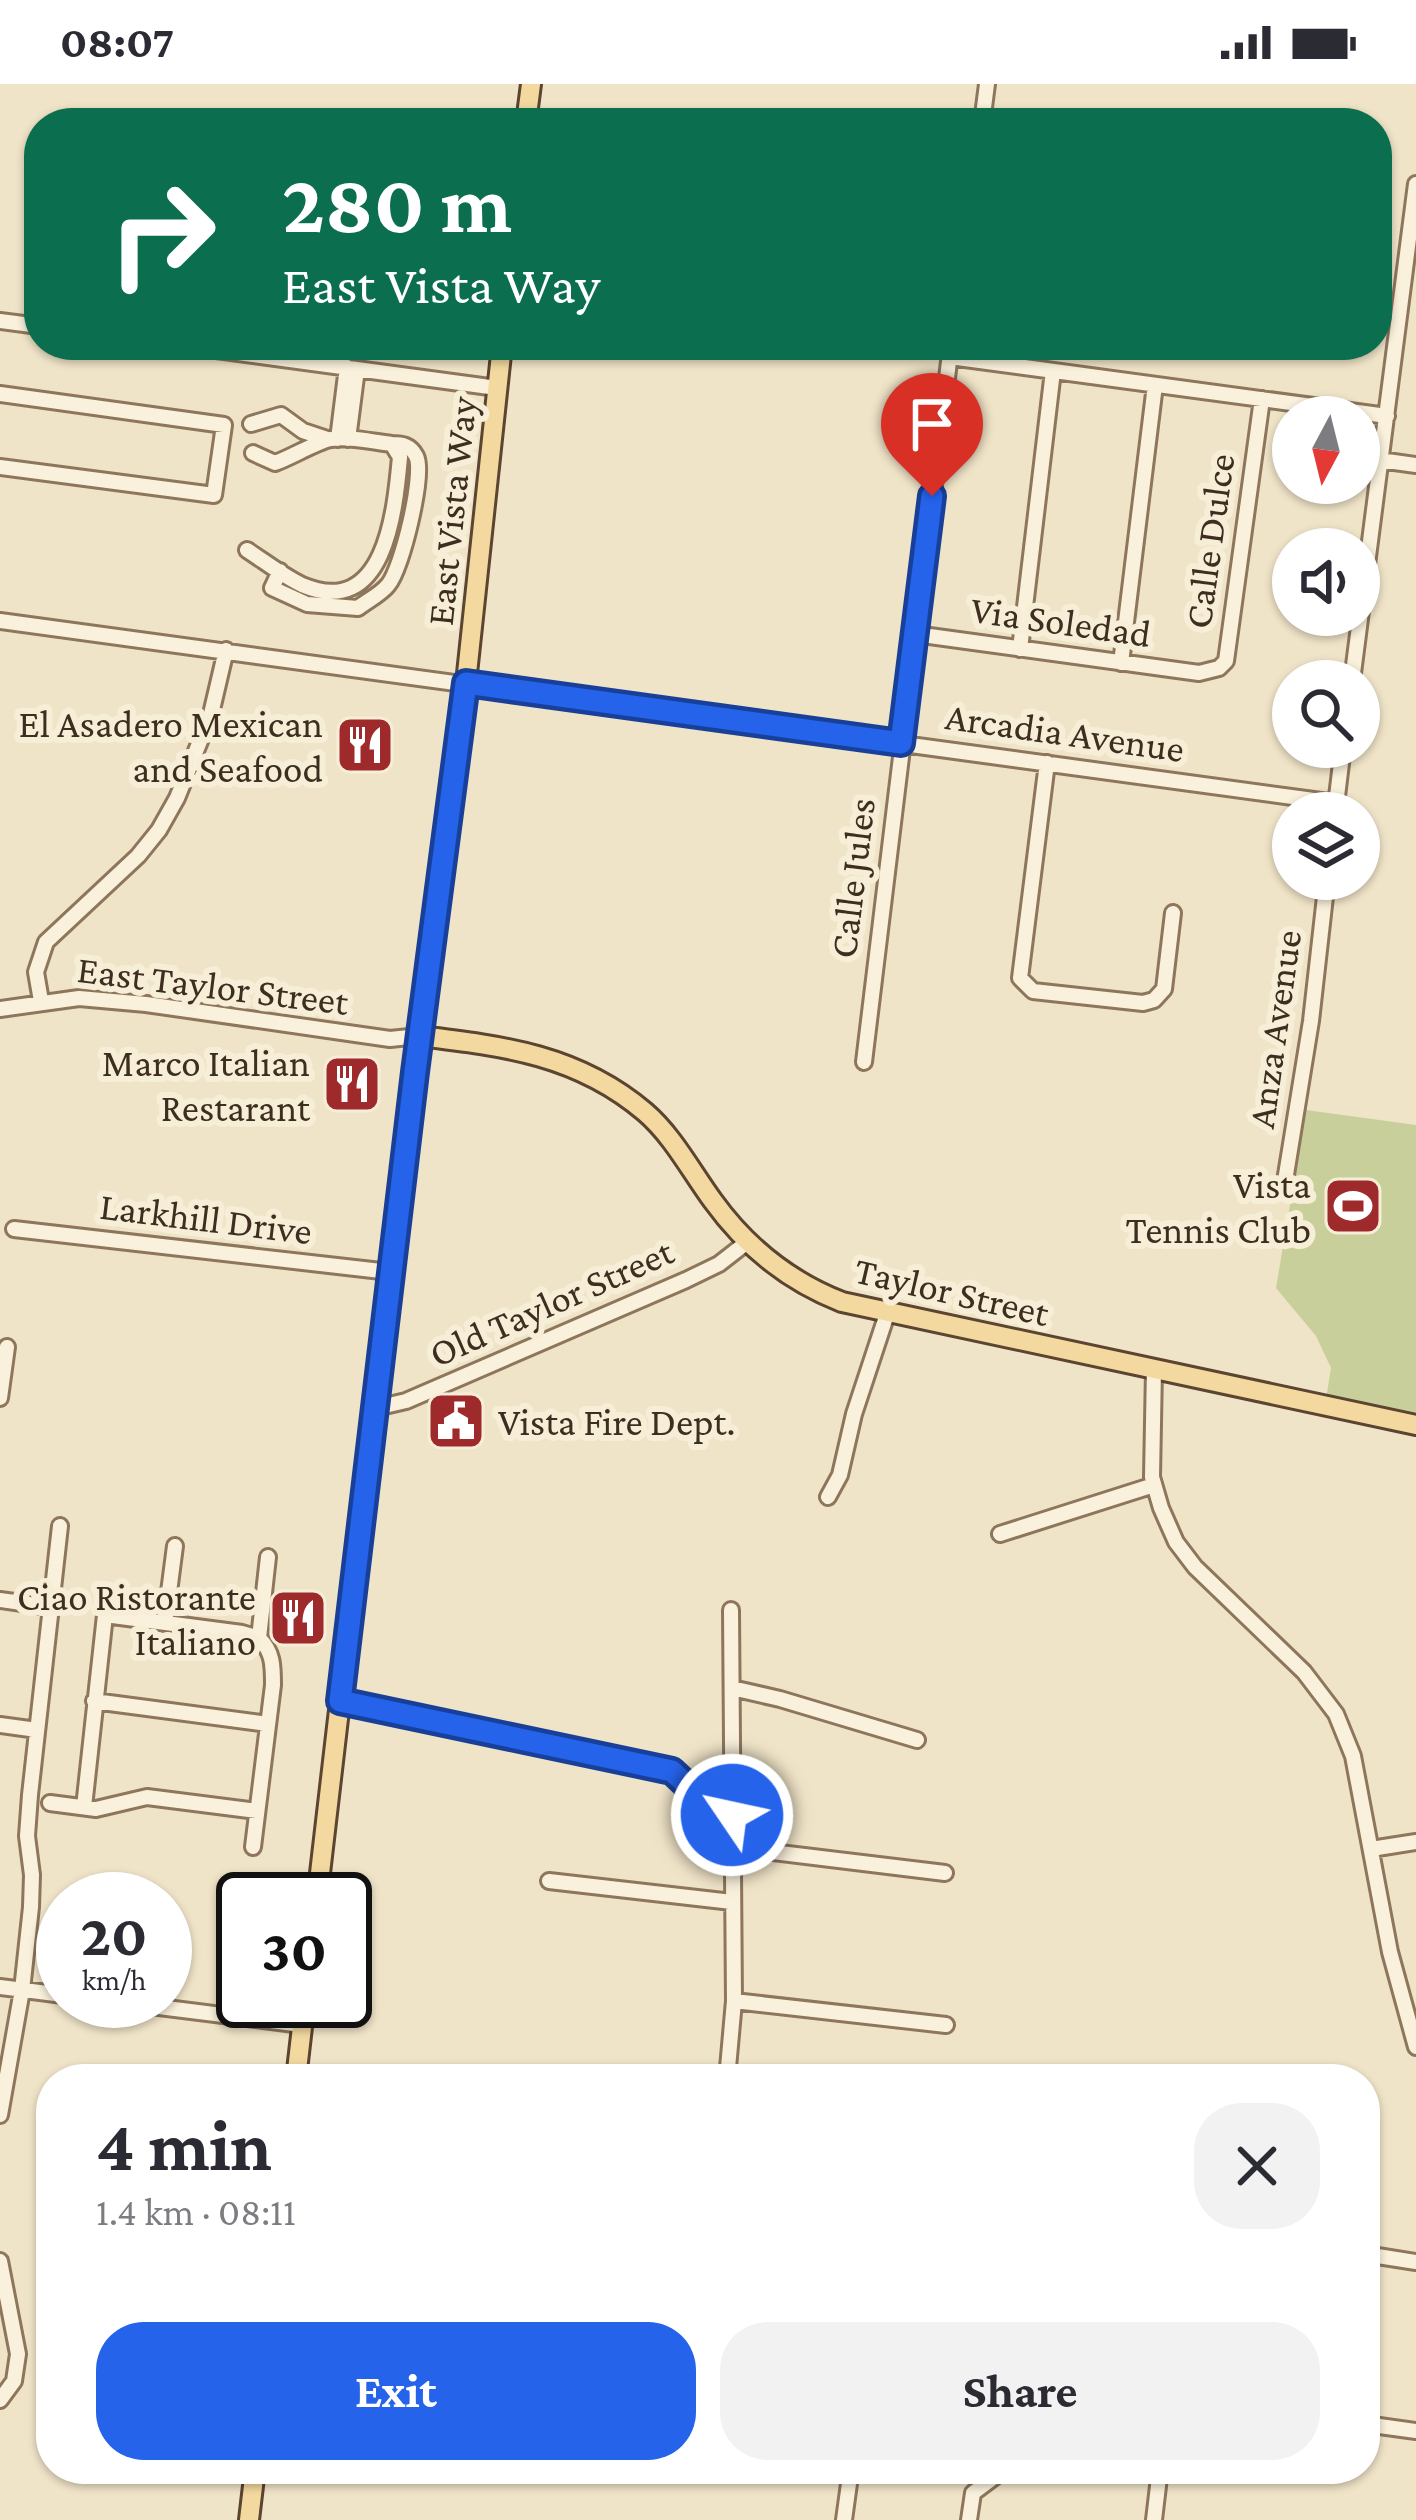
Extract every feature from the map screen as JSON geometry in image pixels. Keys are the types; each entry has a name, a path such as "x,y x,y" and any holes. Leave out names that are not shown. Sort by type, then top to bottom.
{"main road":[{"name":"East Vista Way","path":"320,1872 390,1272 466,683 500,360"},
{"name":"Taylor Street","path":"419,1036 533,1052 591,1075 646,1113 746,1243 804,1286 842,1302 1416,1425"},
{"path":"298,2064 302,2028"},
{"path":"249,2520 253,2484"}],"street":[{"path":"1416,184 1380,460 1416,465"},
{"path":"1397,337 1416,339"},
{"path":"292,360 497,388"},
{"name":"Calle Jules","path":"864,1062 949,360"},
{"path":"996,360 1387,416"},
{"path":"338,439 352,368"},
{"path":"1020,649 1053,371"},
{"path":"1121,662 1155,385"},
{"path":"0,394 224,424 214,495 0,467"},
{"name":"Calle Dulce","path":"1199,674 1226,661 1262,399"},
{"path":"247,550 280,572 272,588 300,602 358,608 389,584 410,527 418,465 410,449 400,444 303,431 280,415 251,424"},
{"path":"254,453 275,463 338,439"},
{"path":"1355,660 1374,504"},
{"name":"Arcadia Avenue","path":"0,621 1272,798"},
{"name":"Via Soledad","path":"915,634 1199,674"},
{"path":"41,1001 36,972 46,942 138,856 160,830 177,798 211,714 226,650"},
{"path":"1046,763 1020,978 1025,985 1033,991 1143,1003 1154,1000 1164,988 1173,913"},
{"name":"Anza Avenue","path":"1284,1187 1325,900"},
{"name":"East Taylor Street","path":"0,1009 80,998 390,1039 419,1036"},
{"name":"Larkhill Drive","path":"14,1229 390,1272"},
{"name":"Old Taylor Street","path":"376,1408 406,1401 686,1280 719,1264 746,1243"},
{"path":"828,1497 840,1475 854,1414 888,1311"},
{"path":"0,1398 7,1347"},
{"path":"1154,1369 1152,1477 1177,1542 1196,1567 1304,1672 1336,1714 1353,1756 1390,1952 1416,2047"},
{"path":"1000,1534 1154,1485"},
{"path":"0,2115 31,1907 27,1836 60,1526"},
{"path":"165,1623 175,1546"},
{"path":"259,1638 268,1557"},
{"path":"0,1600 50,1607"},
{"path":"728,2064 734,2001 731,1610"},
{"path":"83,1808 105,1615 242,1633 259,1638 274,1661 253,1847"},
{"path":"732,1688 917,1740"},
{"path":"94,1701 268,1724"},
{"path":"340,1701 672,1771 716,1813 732,1815"},
{"path":"0,1725 37,1730"},
{"path":"50,1803 96,1809 148,1797 257,1810"},
{"path":"1371,1850 1416,1842"},
{"path":"731,1847 945,1873"},
{"path":"550,1881 732,1902"},
{"path":"0,1987 36,1992"},
{"path":"734,2001 946,2025"},
{"path":"1380,2256 1416,2262"},
{"path":"0,2260 19,2354 14,2380 0,2400"},
{"path":"1380,2426 1416,2431"},
{"path":"844,2520 849,2484"},
{"path":"969,2520 973,2493 985,2484"},
{"path":"1154,2520 1158,2484"}],"green space":[{"name":"Vista Tennis Club","path":"1306,1110 1416,1125 1416,1425 1325,1405 1331,1368 1316,1336 1276,1288"}],"place":[{"name":"El Asadero Mexican and Seafood","path":"365,745"},
{"name":"Marco Italian Restarant","path":"352,1084"},
{"name":"Vista Tennis Club","path":"1353,1206"},
{"name":"Vista Fire Dept.","path":"456,1421"},
{"name":"Ciao Ristorante Italiano","path":"298,1618"}],"route":[{"path":"732,1815 716,1813 672,1771 340,1701 466,683 901,743 932,496"}]}
